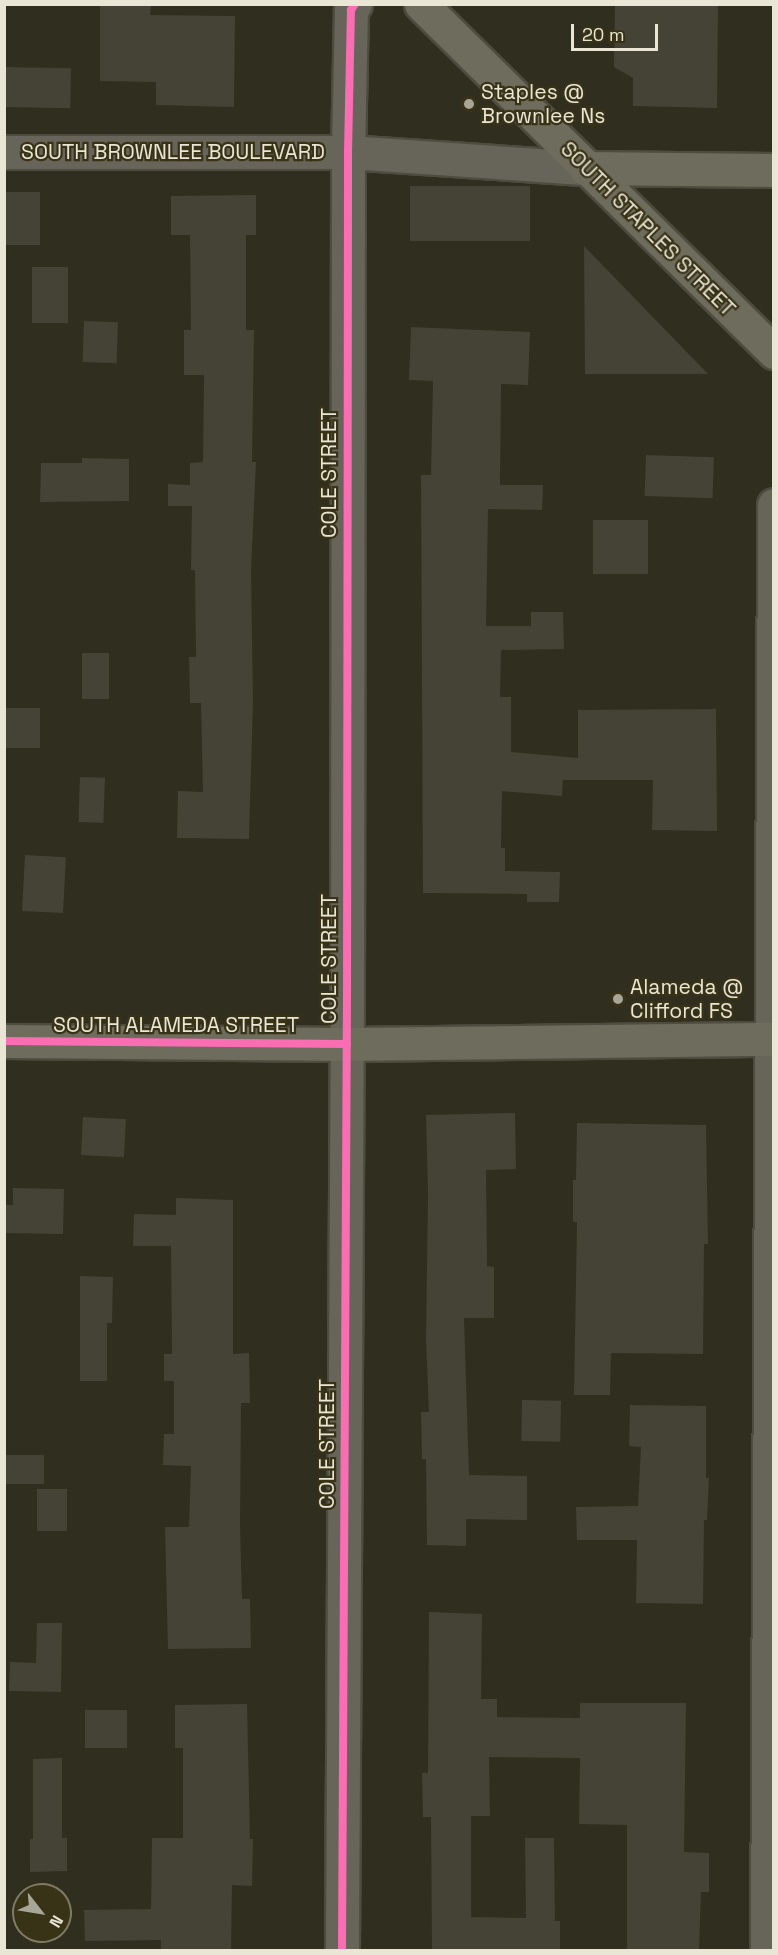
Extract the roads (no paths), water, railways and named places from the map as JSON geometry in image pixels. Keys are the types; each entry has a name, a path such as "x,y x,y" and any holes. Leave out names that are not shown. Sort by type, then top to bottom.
{"main road":[{"name":"SOUTH STAPLES STREET","path":"421,4 774,352"},
{"name":"SOUTH BROWNLEE BOULEVARD","path":"585,168 774,170"},
{"name":"SOUTH ALAMEDA STREET","path":"4,1041 347,1044 771,1039"}],"street":[{"name":"COLE STREET","path":"342,1950 347,1044 348,152 351,10 356,4"},
{"name":"SOUTH BROWNLEE BOULEVARD","path":"4,152 348,152 585,168"},
{"path":"767,1950 774,505"}],"place":[{"name":"Staples @ Brownlee Ns","path":"469,104"},
{"name":"Alameda @ Clifford FS","path":"618,999"}]}
